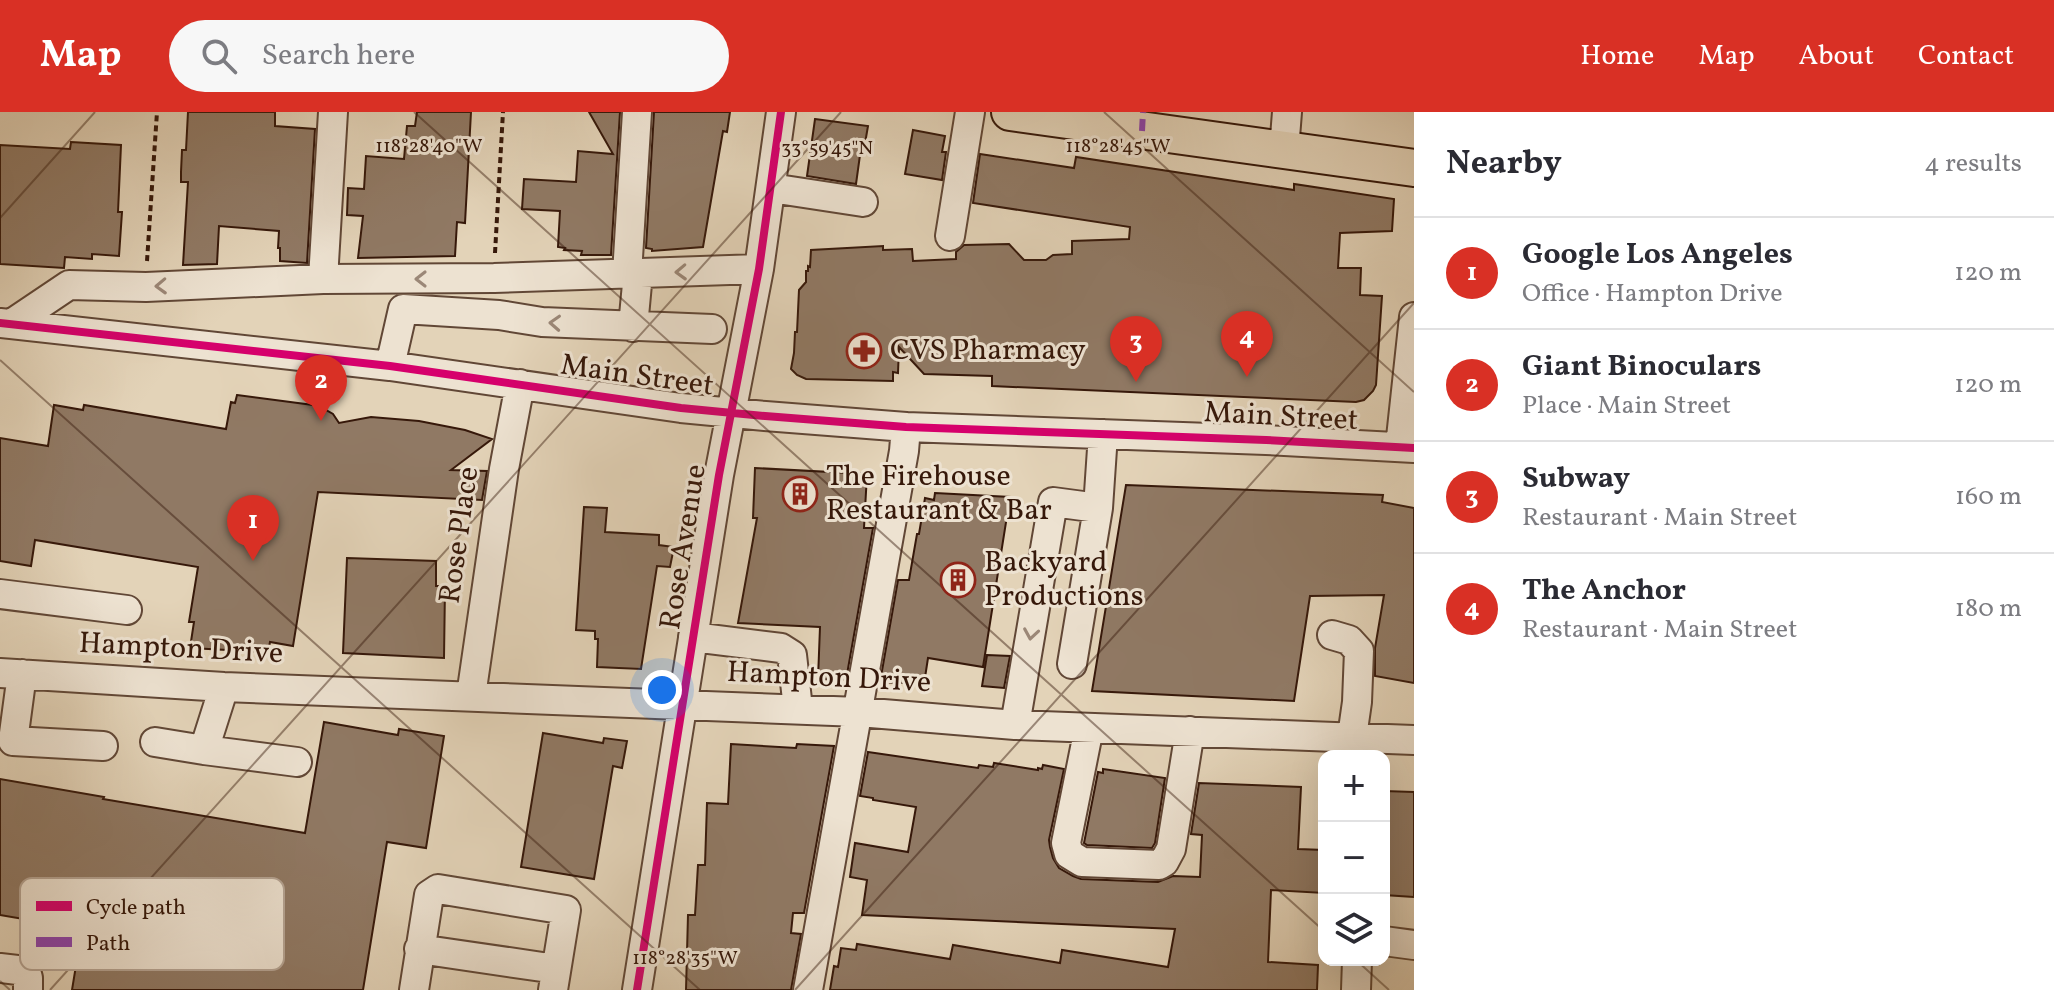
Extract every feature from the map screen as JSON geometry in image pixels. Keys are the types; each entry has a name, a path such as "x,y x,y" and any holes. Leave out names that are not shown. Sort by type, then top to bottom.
{"main road":[{"path":"1010,112 1143,122 1284,150 1414,168"}],"street":[{"path":"323,279 333,112"},
{"path":"633,327 637,112"},
{"name":"Rose Avenue","path":"637,990 719,475 759,269 781,112"},
{"path":"950,236 970,112"},
{"path":"1284,150 1287,112"},
{"path":"771,188 863,202"},
{"name":"Main Street","path":"6,323 69,285 146,287 323,279 494,278 759,269"},
{"path":"390,366 403,309 499,315 542,322 712,329"},
{"path":"1407,448 1414,317"},
{"name":"Main Street","path":"6,323 390,366 732,413 906,427 1407,448"},
{"name":"Rose Place","path":"471,696 504,469 520,384"},
{"path":"808,990 859,712 906,427"},
{"path":"1072,664 1098,508 1103,434"},
{"path":"1015,725 1053,502 1098,508"},
{"path":"0,594 127,610"},
{"path":"1332,635 1349,640 1359,651 1352,737"},
{"path":"693,637 781,648 792,655 798,709"},
{"path":"11,674 7,740 103,746"},
{"name":"Hampton Drive","path":"11,674 224,687 859,712 1015,725 1414,740"},
{"path":"204,750 224,687"},
{"path":"1089,728 1066,843 1069,854 1082,862 1159,865 1171,849 1190,731"},
{"path":"155,742 297,762"},
{"path":"414,990 419,949 429,895 438,889 566,910 555,980 419,949"},
{"path":"1390,942 1414,945"},
{"path":"1356,990 1357,966"},
{"path":"0,968 26,971 28,990"}],"path":[{"path":"146,287 157,112"},
{"path":"494,278 503,112"}],"building":[{"path":"188,112 275,112 275,126 315,129 307,263 280,261 279,231 219,226 217,264 183,265 188,182 181,182 181,172 182,150 186,150"},
{"path":"417,112 471,112 465,223 457,222 455,256 358,258 363,216 347,215 348,188 364,189 366,156 404,159 407,126 415,126"},
{"path":"589,112 620,112 611,255 581,255 582,251 558,247 560,211 522,209 524,179 576,182 578,151 613,154"},
{"path":"654,112 730,112 727,132 723,131 703,247 652,251 646,248"},
{"path":"815,119 868,126 856,184 807,176"},
{"path":"913,130 945,136 942,180 905,174"},
{"path":"71,142 121,145 119,256 92,254 92,259 65,257 64,268 0,264 0,145 70,149"},
{"path":"980,154 1074,168 1076,157 1294,190 1294,184 1394,199 1392,231 1340,233 1338,268 1361,268 1360,295 1382,296 1376,385 1373,391 1364,400 1356,402 992,386 992,376 924,374 899,347 898,373 893,372 893,381 806,379 797,375 791,369 799,290 806,282 811,250 883,246 883,250 912,249 913,261 956,259 956,252 964,245 1009,244 1024,260 1046,260 1053,255 1072,254 1072,241 1129,239 1130,227 973,203"},
{"path":"237,395 313,405 320,411 324,409 333,414 339,423 371,417 419,421 492,439 451,470 487,471 482,500 318,492 293,646 270,642 268,652 190,648 194,622 189,622 198,567 35,540 31,566 0,561 0,438 48,446 54,405 83,410 84,405 226,429 231,402 235,403"},
{"path":"755,468 867,474 864,528 873,528 846,680 818,679 820,627 738,623 757,518 753,518"},
{"path":"1126,485 1383,495 1382,502 1414,508 1414,683 1375,676 1375,648 1384,595 1310,596 1294,701 1092,691"},
{"name":"Backyard Productions","path":"935,493 1010,497 983,667 928,658 924,684 880,682 898,580 909,580 925,498 934,500"},
{"path":"584,507 607,508 605,532 659,535 659,545 674,547 670,567 657,566 641,669 597,667 598,639 595,639 595,631 576,630"},
{"path":"347,558 436,561 436,586 445,586 444,658 343,653"},
{"path":"987,655 1010,656 1004,688 982,686"},
{"path":"324,722 398,735 399,729 444,736 426,848 387,842 363,990 72,990 75,970 284,970 284,878 20,878 20,918 0,915 0,779 305,833"},
{"path":"543,733 603,743 604,738 627,741 622,768 613,766 594,879 521,867"},
{"path":"731,744 796,748 797,744 834,746 804,913 793,913 791,933 801,934 791,990 686,990 688,915 695,915 698,865 705,865 707,803 728,804"},
{"path":"868,752 978,768 979,765 993,767 994,763 1038,770 1043,765 1064,769 1049,840 1059,868 1081,879 1158,882 1173,876 1200,877 1202,835 1191,834 1199,783 1301,787 1298,849 1318,850 1318,893 1271,890 1268,962 1318,965 1317,990 830,990 841,948 856,950 857,944 950,959 953,945 1060,963 1062,950 1168,967 1175,929 862,915 867,880 850,877 855,843 908,852 916,807 860,796"},
{"path":"1103,769 1165,778 1152,848 1084,843 1098,772 1103,773"},
{"path":"1390,791 1414,792 1414,897 1390,895"}],"marked path":[{"path":"1142,131 1143,112"}],"cycle path":[{"path":"637,990 719,475 759,269 781,112"},
{"path":"0,323 390,366 681,408 765,416 906,427 1414,448"}],"place":[{"name":"CVS Pharmacy","path":"864,351"},
{"name":"The Anchor","path":"1247,377"},
{"name":"Subway","path":"1136,382"},
{"name":"Giant Binoculars","path":"321,421"},
{"name":"The Firehouse Restaurant & Bar","path":"800,494"},
{"name":"Google Los Angeles","path":"253,561"},
{"name":"Backyard Productions","path":"958,580"}]}
